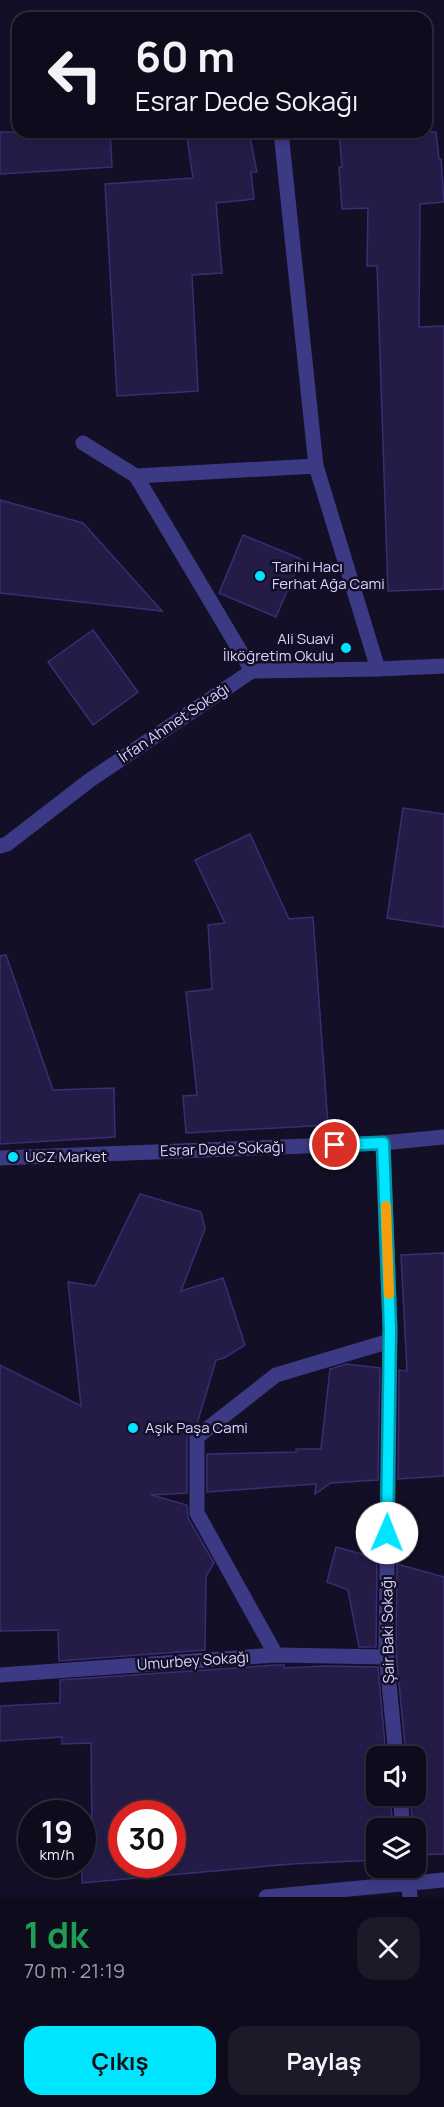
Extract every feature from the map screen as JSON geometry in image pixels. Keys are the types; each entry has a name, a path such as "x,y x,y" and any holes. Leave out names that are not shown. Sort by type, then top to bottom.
{"street":[{"path":"282,138 316,466 378,669"},
{"path":"83,443 136,476 252,671 444,666"},
{"path":"136,476 316,466"},
{"name":"İrfan Ahmet Sokağı","path":"0,846 7,844 90,780 252,671"},
{"name":"Esrar Dede Sokağı","path":"0,1158 383,1143 444,1137"},
{"name":"Şair Baki Sokağı","path":"383,1143 390,1341 387,1658 395,1746"},
{"path":"276,1655 197,1513 197,1437 276,1375 390,1341"},
{"name":"Umurbey Sokağı","path":"0,1675 276,1655 387,1658"},
{"path":"267,1897 409,1891 444,1880"}],"building":[{"path":"0,132 12,132 12,138 110,138 112,167 0,174"},
{"path":"432,132 436,132 439,159 441,159 444,202 420,204 419,327 444,326 444,589 388,591 377,266 367,266 368,208 342,209 339,167 342,167 340,138 432,138"},
{"path":"187,138 250,138 257,172 251,172 254,199 216,203 222,273 192,275 198,391 117,396 105,184 193,178"},
{"path":"0,500 83,523 162,611 0,593"},
{"name":"Tarihi Hacı Ferhat Ağa Cami","path":"243,535 301,559 276,617 219,593"},
{"path":"93,630 138,692 93,725 48,662"},
{"path":"403,808 444,814 444,927 387,918"},
{"path":"250,834 289,919 313,917 328,1125 186,1133 183,1096 197,1095 186,992 212,989 208,925 225,923 195,860"},
{"path":"6,955 53,1090 114,1088 115,1137 0,1144 0,956"},
{"path":"140,1194 201,1212 205,1229 181,1291 223,1278 245,1345 224,1358 216,1360 197,1424 187,1436 187,1493 151,1495 187,1505 188,1518 214,1563 206,1576 205,1650 59,1661 58,1630 0,1631 0,1365 81,1406 68,1282 95,1286"},
{"path":"444,1253 444,1476 398,1479 399,1370 407,1371 401,1255"},
{"path":"346,1364 380,1368 378,1480 331,1483 315,1494 316,1484 207,1492 207,1454 296,1452 296,1449 321,1449 330,1369"},
{"path":"336,1547 377,1558 376,1647 359,1647 348,1590 327,1582"},
{"path":"397,1564 444,1577 444,1854 426,1855 426,1818 412,1818 411,1806 426,1806 426,1746 405,1746 396,1652"},
{"path":"276,1665 284,1665 284,1668 378,1667 385,1746 366,1746 366,1806 391,1806 392,1818 366,1818 366,1860 291,1864 186,1874 186,1800 108,1800 108,1878 137,1878 82,1883 82,1878 96,1878 96,1800 92,1800 91,1743 62,1744 62,1737 0,1741 0,1706 60,1703 60,1680"}],"slow traffic":[{"path":"386,1206 389,1294"}],"place":[{"name":"Tarihi Hacı Ferhat Ağa Cami","path":"260,576"},
{"name":"Ali Suavi İlköğretim Okulu","path":"346,648"},
{"name":"UCZ Market","path":"13,1157"},
{"name":"Aşık Paşa Cami","path":"133,1428"}],"route":[{"path":"335,1145 383,1143 390,1328 387,1533"}]}
